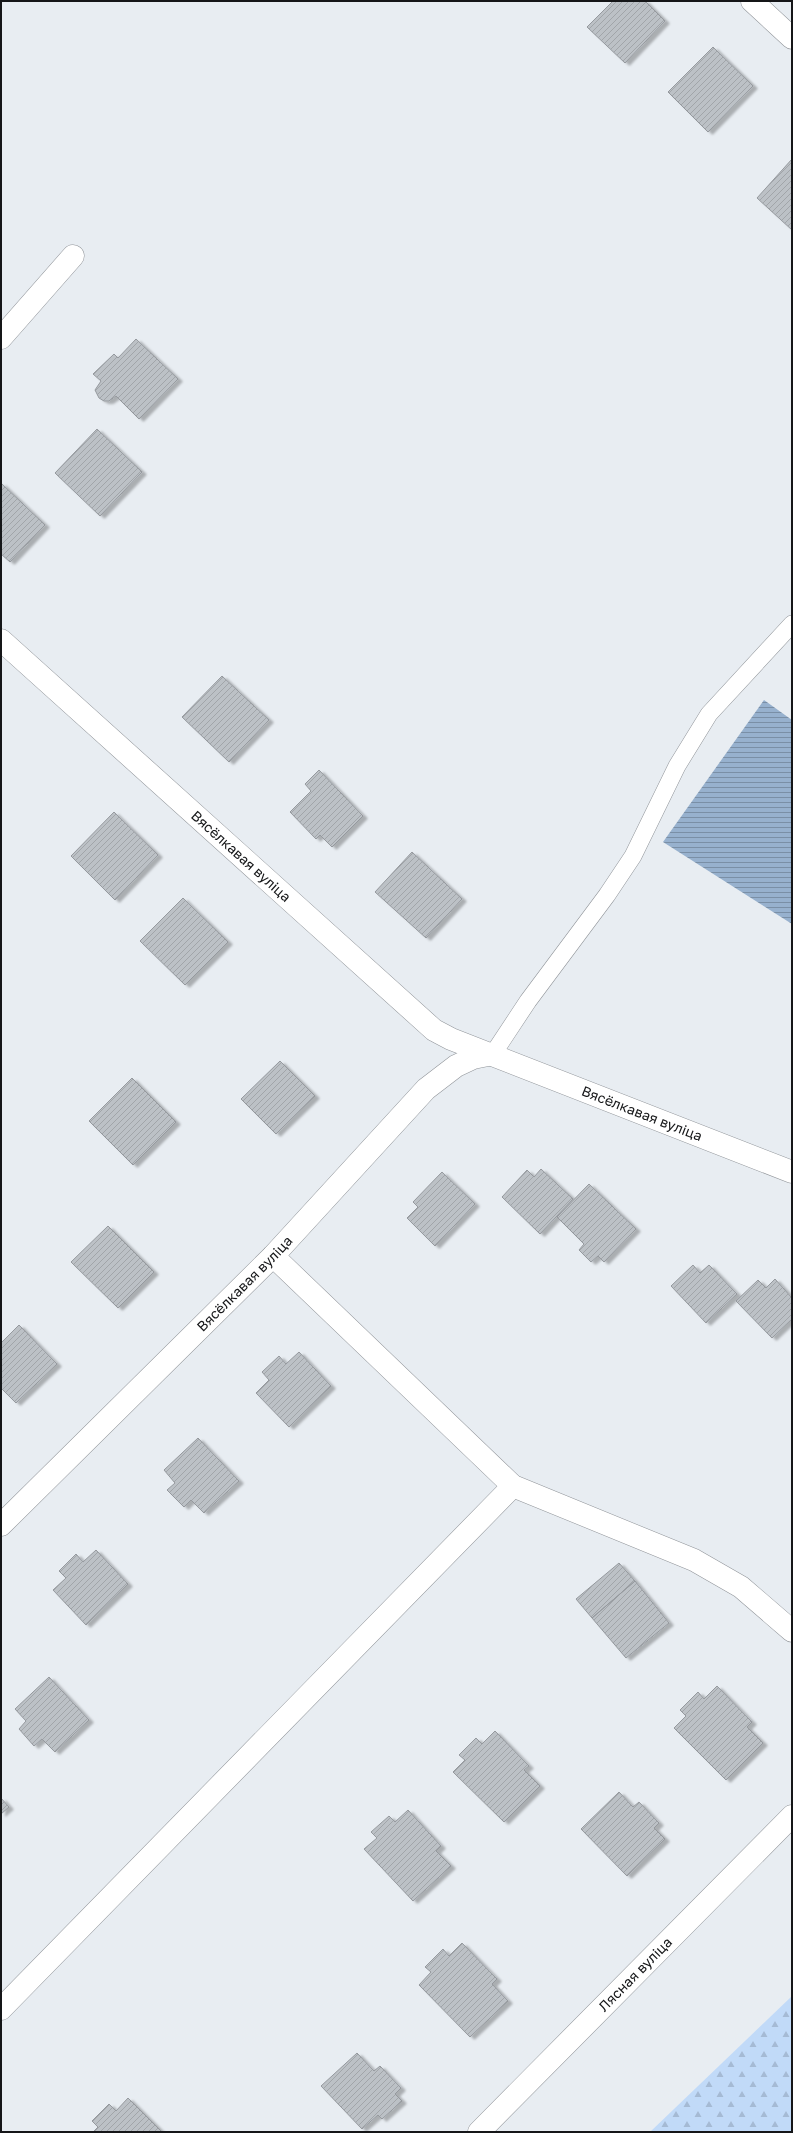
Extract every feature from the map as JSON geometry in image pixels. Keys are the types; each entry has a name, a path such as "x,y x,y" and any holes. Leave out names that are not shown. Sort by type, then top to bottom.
{"street":[{"path":"752,1 792,38"},
{"path":"1,338 73,256"},
{"name":"Вясёлкавая вуліца","path":"1,640 428,1025 451,1039 493,1054 792,1172"},
{"name":"Вясёлкавая вуліца","path":"1,1525 273,1256 426,1090 456,1066 473,1058 493,1054"},
{"path":"273,1256 513,1486 694,1560 741,1586 792,1631"},
{"path":"1,2009 513,1486"},
{"name":"Лясная вуліца","path":"479,2132 792,1816"}],"lane":[{"path":"493,1054 528,1001 603,901 633,856 677,766 705,720 792,624"}],"green space":[{"path":"792,1996 792,2132 650,2132"}],"shaded area":[{"path":"764,700 792,720 792,924 663,842"}],"building":[{"path":"613,1 645,1 665,21 625,63 587,27"},
{"path":"713,47 753,86 708,132 668,92"},
{"path":"792,159 792,230 757,198"},
{"path":"136,339 178,379 139,419 116,396 109,401 104,401 99,398 95,390 101,381 93,374 114,354 118,358"},
{"path":"97,429 142,472 100,516 55,473"},
{"path":"1,483 45,525 10,562 1,554"},
{"path":"222,676 269,720 229,762 182,717"},
{"path":"319,770 363,816 332,847 320,835 316,839 290,812 311,791 305,784"},
{"path":"114,812 158,855 115,900 71,856"},
{"path":"412,852 462,899 426,938 375,892"},
{"path":"183,898 228,942 185,985 140,941"},
{"path":"280,1061 315,1096 276,1134 241,1099"},
{"path":"132,1078 176,1122 133,1165 89,1121"},
{"path":"541,1169 573,1199 540,1234 502,1197 527,1170 534,1177"},
{"path":"442,1172 475,1204 435,1246 407,1218 418,1207 413,1202"},
{"path":"589,1184 636,1229 604,1262 598,1256 591,1262 579,1250 584,1244 557,1217"},
{"path":"108,1226 154,1272 118,1308 71,1262"},
{"path":"693,1265 700,1273 709,1265 737,1294 706,1323 671,1286"},
{"path":"775,1279 792,1298 792,1319 772,1338 736,1301 758,1280 766,1288"},
{"path":"19,1325 57,1364 16,1403 1,1388 1,1343"},
{"path":"299,1352 331,1386 289,1427 256,1393 269,1380 262,1372 279,1356 286,1364"},
{"path":"198,1438 239,1481 204,1513 191,1500 184,1507 167,1490 175,1483 164,1470"},
{"path":"96,1550 128,1584 86,1625 53,1590 66,1578 59,1571 76,1554 83,1562"},
{"path":"619,1563 635,1581 592,1618 576,1599"},
{"path":"635,1581 669,1623 626,1658 592,1618"},
{"path":"49,1677 89,1720 55,1752 42,1739 34,1746 19,1729 26,1721 15,1709"},
{"path":"717,1686 752,1722 747,1727 763,1743 726,1780 674,1728 686,1716 680,1710 698,1692 704,1699"},
{"path":"495,1731 529,1766 524,1770 540,1786 504,1822 453,1772 465,1760 459,1755 476,1738 482,1744"},
{"path":"619,1792 633,1807 639,1802 659,1823 654,1828 665,1839 627,1876 581,1829"},
{"path":"1,1798 9,1807 1,1814"},
{"path":"408,1810 441,1846 436,1851 451,1866 413,1901 364,1849 377,1838 371,1832 389,1816 395,1822"},
{"path":"462,1943 497,1979 492,1984 508,2001 470,2037 419,1985 431,1972 425,1967 443,1949 449,1956"},
{"path":"357,2053 374,2071 380,2066 401,2088 395,2094 402,2101 382,2119 378,2115 362,2129 321,2086"},
{"path":"128,2098 162,2132 93,2132 98,2127 92,2121 109,2104 116,2111"}]}
